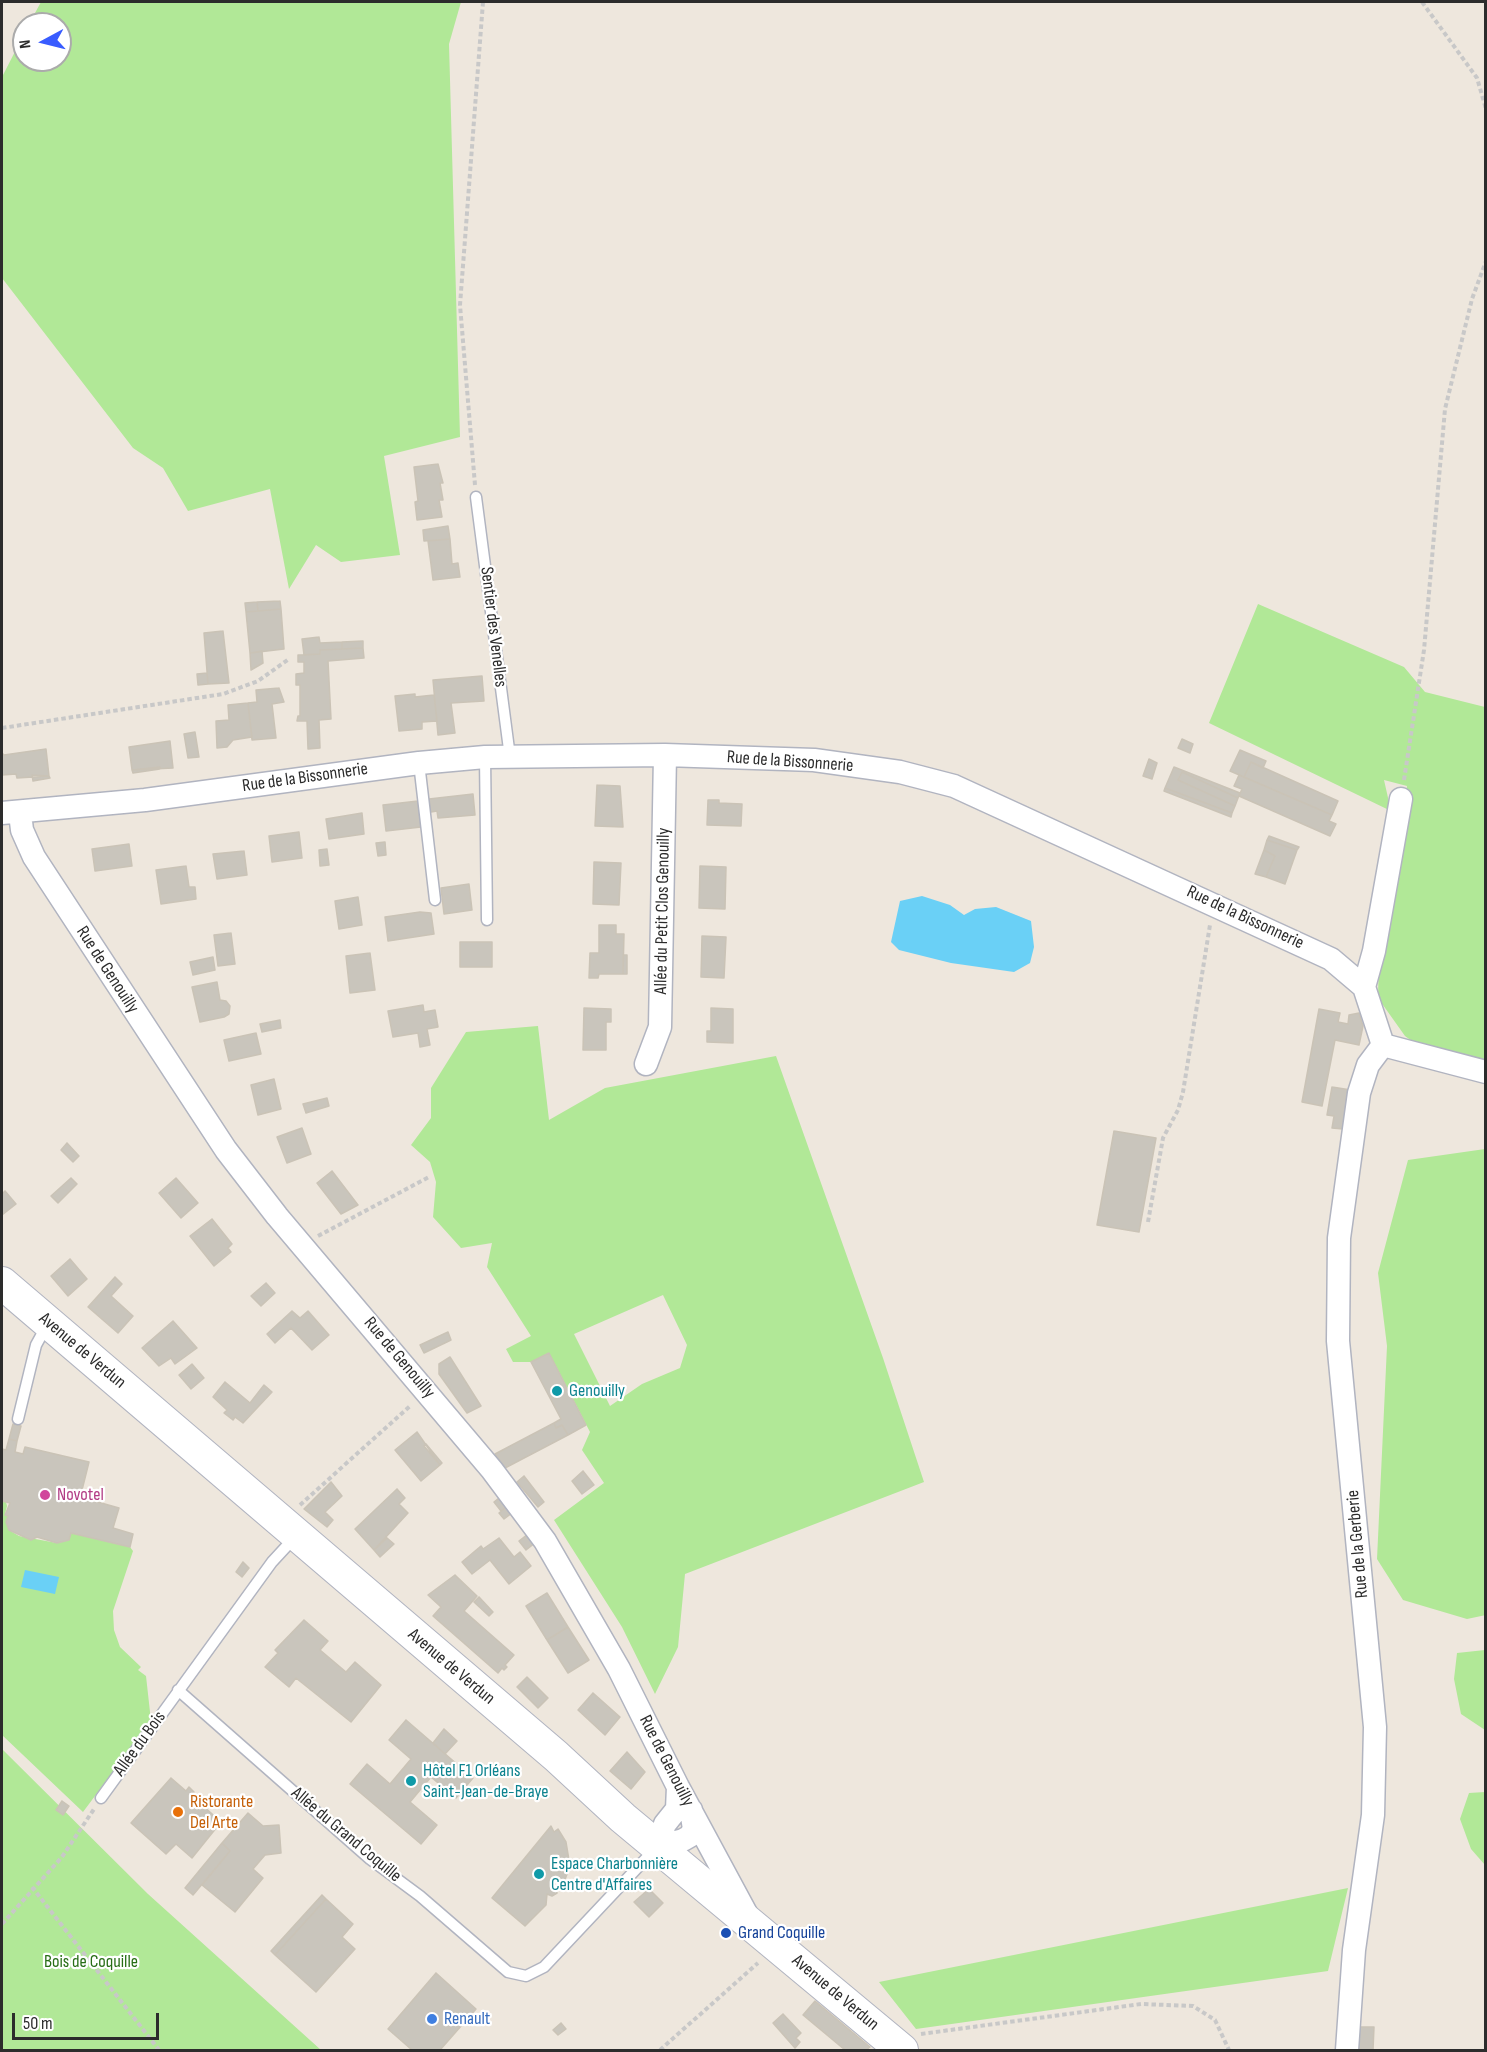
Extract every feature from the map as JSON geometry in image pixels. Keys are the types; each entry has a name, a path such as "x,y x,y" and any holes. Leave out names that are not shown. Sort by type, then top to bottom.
{"main road":[{"name":"Avenue de Verdun","path":"2,1283 556,1756 657,1847 910,2043"}],"street":[{"name":"Rue de la Bissonnerie","path":"11,813 146,800 419,762 485,757 665,755 814,760 900,772 954,786 1331,959 1364,987"},
{"name":"Allée du Petit Clos Genouilly","path":"646,1064 660,1027 665,755"},
{"path":"1401,799 1374,951 1364,987 1383,1045 1485,1072"},
{"name":"Rue de Genouilly","path":"11,813 22,830 34,857 226,1150 302,1245 492,1470 545,1541 619,1669 678,1787 751,1922"},
{"name":"Rue de la Gerberie","path":"1347,2050 1354,1950 1373,1815 1375,1727 1338,1341 1339,1239 1359,1094 1368,1065 1383,1045"},
{"path":"657,1847 665,1824 677,1809 678,1787"},
{"path":"657,1847 690,1836 694,1829 690,1808"}],"lane":[{"name":"Sentier des Venelles","path":"476,497 510,757"},
{"path":"485,757 487,920"},
{"path":"419,762 435,900"},
{"path":"18,1419 36,1345 48,1323"},
{"path":"178,1690 272,1562 289,1529"},
{"name":"Allée du Bois","path":"101,1798 178,1690"},
{"name":"Allée du Grand Coquille","path":"178,1690 370,1859 420,1896 508,1972 526,1976 544,1967 657,1847"}],"path":[{"path":"476,497 460,304 483,2"},
{"path":"1422,2 1476,78 1485,109"},
{"path":"1401,799 1424,650 1445,409 1472,299 1485,261"},
{"path":"2,728 223,694 258,681 290,659"},
{"path":"1148,1222 1163,1138 1178,1110 1183,1092 1209,927 1219,906"},
{"path":"302,1245 429,1177"},
{"path":"289,1529 426,1391"},
{"path":"2,1924 32,1887 62,1857 101,1798"},
{"path":"32,1887 159,2050"},
{"path":"660,2050 759,1963"},
{"path":"910,2043 930,2031 1141,2004 1193,2006 1215,2020 1229,2050"}],"green space":[{"path":"41,2 461,2 449,44 460,437 384,456 400,555 341,562 316,545 289,589 270,489 188,511 163,468 133,448 2,278 2,77 12,57 12,72 72,72 72,12 36,12"},
{"path":"1258,604 1404,667 1425,692 1485,707 1485,1060 1420,1047 1405,1036 1378,998 1379,952 1407,786 1384,780 1391,811 1209,723"},
{"path":"538,1026 549,1120 605,1088 776,1056 883,1358 924,1482 685,1574 678,1647 655,1694 622,1627 554,1520 604,1483 582,1450 590,1432 549,1353 531,1362 513,1362 506,1349 531,1336 487,1267 492,1243 461,1248 433,1217 436,1182 430,1162 411,1145 431,1118 431,1088 466,1032","holes":["663,1295 687,1345 680,1368 642,1384 610,1406 574,1334"]},
{"path":"1485,1149 1486,1615 1467,1619 1403,1600 1377,1559 1387,1346 1378,1273 1408,1160"},
{"path":"2,1501 6,1502 7,1506 5,1514 8,1516 6,1522 9,1530 19,1536 57,1543 69,1540 71,1533 130,1547 133,1551 113,1611 114,1630 120,1647 141,1667 138,1670 146,1676 151,1721 83,1812 2,1735"},
{"path":"1486,1650 1485,1730 1461,1714 1454,1679 1457,1653"},
{"name":"Bois de Coquille","path":"2,1749 148,1894 321,2050 2,2050"},
{"path":"1486,1792 1485,1865 1471,1849 1460,1819 1469,1793"},
{"path":"1348,1888 1328,1971 916,2029 879,1982"}],"water":[{"path":"922,896 950,905 964,915 975,909 996,907 1031,921 1034,947 1030,963 1014,972 951,963 899,950 891,942 900,901"},
{"path":"25,1570 59,1577 55,1594 21,1587"}],"building":[{"path":"438,464 443,483 440,483 443,500 439,500 442,517 417,520 415,502 418,501 414,467"},
{"path":"448,526 450,539 424,541 423,530"},
{"path":"450,539 452,564 458,563 460,577 433,580 428,541"},
{"path":"280,601 281,609 258,611 257,602"},
{"path":"257,602 258,611 246,612 245,603"},
{"path":"281,609 284,649 250,653 246,612"},
{"path":"223,631 229,683 208,684 204,633"},
{"path":"319,637 320,643 342,642 342,649 320,650 320,654 304,655 302,639"},
{"path":"363,641 363,648 342,649 342,642"},
{"path":"363,648 364,658 328,661 331,719 319,720 320,748 308,749 307,721 297,721 300,716 300,685 296,685 296,674 304,673 304,662 298,662 298,655 320,654 320,650"},
{"path":"262,651 263,663 251,670 250,653"},
{"path":"207,673 208,684 198,685 197,674"},
{"path":"482,676 484,701 451,703 455,733 438,735 433,680"},
{"path":"279,688 284,702 272,704 276,738 252,740 248,703 257,702 256,690"},
{"path":"415,694 415,697 434,695 437,721 422,722 422,729 399,731 395,696"},
{"path":"248,703 252,737 233,740 227,747 217,748 216,721 229,720 228,705"},
{"path":"195,732 199,757 188,758 184,734"},
{"path":"1182,739 1193,744 1190,753 1178,748"},
{"path":"170,741 173,768 132,770 129,747"},
{"path":"46,749 49,776 17,778 16,774 2,775 2,753 4,755"},
{"path":"1240,750 1266,761 1263,768 1251,762 1244,777 1230,771"},
{"path":"1149,759 1157,763 1152,779 1143,776"},
{"path":"1251,762 1338,801 1332,815 1244,777"},
{"path":"160,767 160,769 133,773 132,770"},
{"path":"1174,767 1240,793 1238,798 1182,772 1178,780 1235,806 1232,813 1165,788"},
{"path":"1182,772 1238,798 1235,806 1178,780"},
{"path":"32,775 49,776 50,778 33,781"},
{"path":"1239,775 1332,815 1329,821 1336,824 1330,836 1239,796 1242,789 1234,786"},
{"path":"597,785 620,786 623,827 595,826"},
{"path":"1165,788 1232,813 1231,817 1164,791"},
{"path":"473,794 475,815 438,818 437,811 431,812 429,799"},
{"path":"708,800 742,804 741,826 707,825"},
{"path":"418,801 421,827 386,831 383,805"},
{"path":"362,813 364,834 329,839 326,819"},
{"path":"299,832 302,858 272,862 269,836"},
{"path":"1269,836 1299,847 1297,850 1267,840"},
{"path":"1267,840 1297,850 1285,884 1266,877 1275,856 1264,850"},
{"path":"385,842 386,855 378,856 376,843"},
{"path":"129,844 132,866 95,871 92,849"},
{"path":"327,849 329,865 320,866 319,850"},
{"path":"1264,850 1275,856 1266,877 1255,874"},
{"path":"244,851 247,875 217,879 213,854"},
{"path":"594,862 621,863 619,905 593,904"},
{"path":"186,866 189,887 195,887 196,899 161,904 156,870"},
{"path":"700,866 726,867 725,909 699,908"},
{"path":"469,884 472,910 444,914 441,888"},
{"path":"358,897 362,925 339,929 335,901"},
{"path":"420,912 431,913 434,934 388,941 385,917"},
{"path":"599,925 616,925 616,934 624,934 623,974 599,974 598,978 589,978 590,953 599,953"},
{"path":"231,933 235,964 218,966 214,935"},
{"path":"702,936 726,937 724,978 701,977"},
{"path":"460,942 492,942 492,967 460,967"},
{"path":"370,953 375,990 350,993 346,956"},
{"path":"623,955 627,955 627,974 623,974"},
{"path":"213,957 215,970 193,975 190,962"},
{"path":"217,982 220,1000 226,1001 230,1006 229,1014 200,1022 192,987"},
{"path":"423,1005 424,1012 435,1010 438,1027 427,1029 430,1045 420,1047 418,1033 393,1037 388,1011"},
{"path":"584,1008 611,1009 611,1022 606,1022 606,1050 583,1050"},
{"path":"711,1008 733,1009 733,1043 707,1042 707,1031 711,1031"},
{"path":"1319,1009 1340,1013 1338,1022 1348,1024 1349,1015 1359,1013 1363,1026 1359,1045 1335,1040 1322,1106 1302,1102"},
{"path":"280,1020 281,1028 262,1032 260,1024"},
{"path":"256,1033 261,1054 229,1061 224,1040"},
{"path":"274,1079 281,1109 258,1115 251,1085"},
{"path":"1332,1087 1351,1090 1343,1129 1332,1128 1334,1116 1327,1115"},
{"path":"327,1098 329,1106 306,1113 303,1104"},
{"path":"302,1128 311,1154 287,1163 277,1137"},
{"path":"1114,1131 1156,1138 1139,1232 1097,1225"},
{"path":"67,1143 79,1156 73,1162 61,1150"},
{"path":"332,1171 358,1205 341,1214 317,1183"},
{"path":"71,1178 77,1184 58,1203 51,1196"},
{"path":"176,1178 198,1203 181,1218 159,1193"},
{"path":"5,1191 16,1204 2,1215 2,1194"},
{"path":"212,1219 232,1244 228,1248 231,1252 214,1266 190,1236"},
{"path":"70,1259 87,1279 68,1296 51,1276"},
{"path":"115,1277 122,1284 111,1296 133,1316 118,1333 88,1307"},
{"path":"266,1283 275,1293 261,1306 251,1296"},
{"path":"292,1311 300,1318 308,1311 329,1335 312,1350 291,1328 275,1343 267,1334"},
{"path":"173,1321 197,1348 175,1364 171,1358 159,1366 142,1348"},
{"path":"448,1332 451,1340 424,1353 420,1345"},
{"name":"Genouilly","path":"549,1353 586,1425 568,1435 562,1425 556,1428 554,1423 561,1419 531,1362"},
{"path":"450,1357 481,1406 467,1413 439,1374 439,1364"},
{"path":"192,1364 204,1378 191,1389 179,1375"},
{"path":"225,1382 250,1403 264,1385 272,1392 243,1423 235,1417 233,1420 224,1413 227,1410 213,1397"},
{"path":"554,1423 556,1428 562,1425 568,1435 505,1468 495,1454"},
{"path":"13,1424 21,1426 17,1441 9,1439"},
{"path":"417,1432 440,1465 421,1481 395,1450"},
{"name":"Novotel","path":"9,1439 17,1441 15,1452 23,1454 25,1447 89,1462 82,1490 89,1492 87,1499 119,1508 113,1528 133,1534 130,1547 71,1533 69,1540 57,1543 37,1537 31,1540 9,1530 6,1522 8,1516 5,1515 10,1503 2,1501 2,1449 6,1450"},
{"path":"426,1444 442,1463 440,1465 424,1446"},
{"path":"583,1471 594,1485 582,1494 572,1481"},
{"path":"524,1476 544,1502 538,1507 517,1482"},
{"path":"331,1482 342,1496 325,1512 333,1520 327,1527 304,1509"},
{"path":"397,1489 405,1498 399,1504 408,1513 374,1550 355,1529"},
{"path":"499,1498 506,1507 501,1511 494,1502"},
{"path":"506,1507 512,1513 504,1519 499,1513"},
{"path":"528,1534 535,1543 526,1550 519,1541"},
{"path":"387,1538 394,1544 380,1557 374,1550"},
{"path":"499,1538 514,1557 520,1552 531,1566 509,1584 490,1560 472,1574 462,1562 481,1546 483,1549"},
{"path":"243,1562 249,1568 242,1577 236,1572"},
{"path":"455,1575 477,1596 464,1611 514,1655 505,1665 507,1667 504,1670 502,1668 498,1673 433,1616 441,1607 428,1595"},
{"path":"547,1593 568,1627 547,1640 526,1606"},
{"path":"479,1597 493,1612 489,1616 474,1602"},
{"path":"304,1620 328,1641 320,1650 346,1672 355,1662 381,1685 351,1722 296,1678 289,1687 265,1667 278,1653 275,1650"},
{"path":"568,1627 589,1660 568,1673 547,1640"},
{"path":"527,1677 548,1698 538,1708 517,1687"},
{"path":"593,1693 620,1717 605,1735 578,1710"},
{"name":"Hôtel F1 Orléans Saint-Jean-de-Braye","path":"406,1720 473,1778 456,1798 431,1777 410,1802 437,1825 421,1844 350,1784 367,1764 390,1784 411,1759 389,1740"},
{"path":"444,1729 457,1741 445,1754 433,1743"},
{"path":"627,1752 645,1772 631,1789 610,1771"},
{"path":"171,1778 186,1791 189,1787 194,1792 191,1795 221,1822 192,1858 176,1844 166,1854 131,1823"},
{"path":"62,1801 69,1806 63,1815 56,1810"},
{"path":"248,1813 263,1826 279,1825 281,1853 265,1855 253,1869 263,1878 235,1912 202,1885 230,1851 222,1843"},
{"name":"Espace Charbonnière Centre d'Affaires","path":"551,1826 554,1832 558,1829 566,1842 570,1866 563,1885 558,1882 556,1886 557,1893 552,1896 547,1894 546,1905 525,1926 492,1898"},
{"path":"222,1843 230,1851 193,1895 185,1888"},
{"path":"649,1889 663,1903 649,1917 634,1902"},
{"path":"322,1895 326,1899 275,1955 271,1951"},
{"path":"326,1899 353,1924 342,1937 355,1949 316,1992 275,1955"},
{"name":"Renault","path":"436,1973 476,2009 440,2050 412,2050 388,2029"},
{"path":"815,2001 870,2047 866,2050 845,2050 803,2015"},
{"path":"783,2014 801,2033 796,2038 800,2042 795,2048 773,2023"},
{"path":"561,2023 566,2029 558,2035 553,2030"},
{"path":"1359,2027 1374,2027 1373,2050 1358,2050"}],"place":[{"name":"Genouilly","path":"557,1391"},
{"name":"Novotel","path":"45,1495"},
{"name":"Hôtel F1 Orléans Saint-Jean-de-Braye","path":"411,1781"},
{"name":"Ristorante Del Arte","path":"178,1812"},
{"name":"Espace Charbonnière Centre d'Affaires","path":"539,1874"},
{"name":"Grand Coquille","path":"726,1933"},
{"name":"Renault","path":"432,2019"}]}
